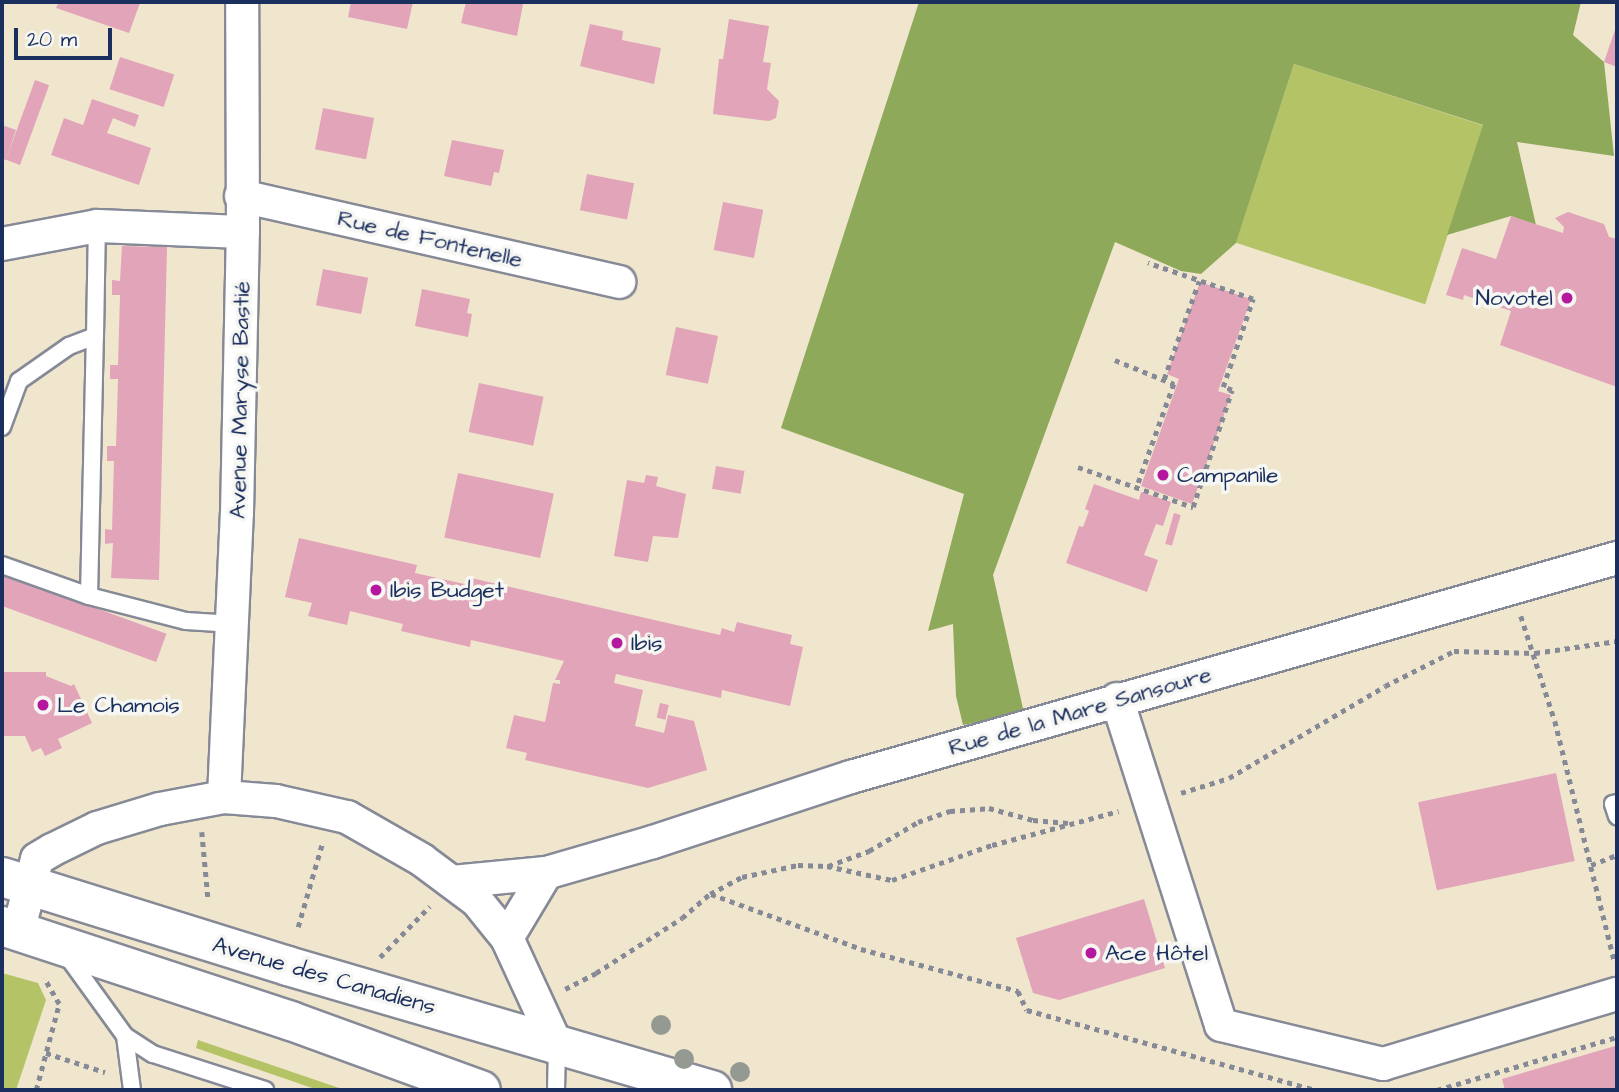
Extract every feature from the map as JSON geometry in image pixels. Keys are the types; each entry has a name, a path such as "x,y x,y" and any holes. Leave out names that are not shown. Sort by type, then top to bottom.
{"main road":[{"name":"Avenue des Canadiens","path":"16,881 557,1046 643,1081 712,1090"},
{"path":"10,929 49,957 291,1021 481,1090"}],"street":[{"name":"Avenue Maryse Bastié","path":"211,799 234,624 243,232 243,2"},
{"name":"Rue de Fontenelle","path":"241,197 620,282"},
{"path":"2,244 97,226 243,232"},
{"name":"Rue de la Mare Sansoure","path":"452,882 546,873 851,776 1617,558"},
{"path":"1117,699 1221,1025 1383,1065 1617,993"},
{"path":"10,929 16,881 37,859 97,828 160,809 211,799 276,801 348,817 422,860 477,901 507,938 557,1046"},
{"path":"507,938 546,873"}],"lane":[{"path":"89,596 97,226"},
{"path":"2,427 19,381 69,346 95,336"},
{"path":"2,565 89,596 186,621 234,624"},
{"path":"1617,803 1614,804 1617,816"},
{"path":"49,957 125,1036 153,1054 265,1090"},
{"path":"125,1036 132,1090"},
{"path":"556,1090 557,1046"}],"path":[{"path":"1077,467 1193,506 1233,390 1223,387 1253,299 1148,263"},
{"path":"1164,379 1199,281"},
{"path":"1115,360 1174,384 1137,487"},
{"path":"1511,589 1535,653 1617,974"},
{"path":"553,995 596,973 682,918 710,894 742,877 798,865 827,866 892,880 992,845 1229,778 1385,686 1454,651 1535,653 1617,641"},
{"path":"208,897 211,799"},
{"path":"827,866 869,851 918,822 950,811 989,808 1033,820 1073,823"},
{"path":"298,927 331,814"},
{"path":"1591,865 1617,855"},
{"path":"380,957 452,882"},
{"path":"710,894 861,949 1018,991 1027,1010 1316,1090"},
{"path":"36,1090 59,1003 49,957"},
{"path":"1437,1090 1617,1037"}],"green space":[{"path":"919,2 1581,2 1573,35 1604,62 1614,156 1517,142 1536,225 1511,216 1447,235 1483,125 1294,64 1236,243 1201,274 1181,271 1115,242 993,575 1024,713 963,725 956,696 953,624 928,631 964,494 781,428"},
{"path":"1294,64 1483,125 1425,304 1236,243"},
{"path":"2,973 38,983 46,1000 16,1090 2,1090"},
{"path":"198,1040 345,1090 318,1090 196,1048"}],"building":[{"path":"59,2 140,3 129,33 56,8"},
{"path":"351,2 413,2 407,29 348,17"},
{"path":"466,2 523,4 517,36 461,23"},
{"path":"729,19 769,26 763,62 771,63 767,89 779,101 776,118 769,121 713,114 719,59 723,59"},
{"path":"590,24 623,31 622,40 661,48 654,84 580,66"},
{"path":"1617,24 1617,67 1604,62"},
{"path":"120,57 174,75 164,107 109,89"},
{"path":"35,80 49,85 20,165 6,160"},
{"path":"92,99 139,115 135,127 113,118 107,133 151,148 139,185 51,155 64,118 83,125"},
{"path":"323,108 374,118 366,159 315,149"},
{"path":"2,125 16,130 6,160 2,159"},
{"path":"452,140 504,150 499,173 494,172 491,186 444,176"},
{"path":"587,174 634,183 627,219 580,210"},
{"path":"723,202 763,210 754,258 714,250"},
{"name":"Novotel","path":"1568,212 1604,224 1609,237 1617,239 1617,387 1500,345 1511,311 1464,295 1463,300 1446,295 1462,248 1496,259 1511,216 1563,233 1564,227 1555,218"},
{"path":"122,246 167,247 159,580 111,578 113,543 105,544 105,529 112,530 114,461 107,461 107,446 116,446 118,379 110,379 110,365 118,365 120,295 112,295 112,280 120,281"},
{"path":"323,269 368,278 361,314 316,305"},
{"path":"1200,282 1251,299 1218,391 1231,395 1192,504 1141,486 1179,379 1167,374"},
{"path":"422,289 470,299 467,313 472,314 468,337 415,326"},
{"path":"676,327 718,336 708,384 666,375"},
{"path":"479,383 544,397 533,446 469,432"},
{"path":"716,466 745,471 741,494 712,489"},
{"path":"458,473 554,493 540,558 444,538"},
{"path":"646,475 658,477 656,486 686,494 678,538 653,536 648,562 614,556 627,480 644,483"},
{"path":"1094,484 1139,500 1141,492 1171,502 1163,526 1156,524 1144,555 1158,560 1147,592 1066,563 1079,526 1083,527 1089,511 1085,509"},
{"path":"1174,513 1181,515 1172,546 1165,544"},
{"path":"299,538 417,565 415,573 469,585 471,578 720,635 722,628 734,632 737,622 792,635 790,644 803,647 790,706 722,690 721,698 616,674 614,683 643,690 635,726 664,733 668,715 694,721 707,770 648,788 525,760 527,753 506,748 514,715 545,722 553,683 560,684 560,680 555,680 564,661 471,640 470,647 401,631 403,624 350,611 347,625 308,616 312,603 285,597"},
{"path":"2,574 166,634 156,662 2,606"},
{"name":"Le Chamois","path":"2,672 46,672 46,676 71,686 74,684 92,723 58,739 62,748 45,756 41,748 32,752 25,736 2,736"},
{"path":"660,703 669,705 665,720 657,718"},
{"path":"1556,773 1575,861 1437,890 1418,802"},
{"name":"Ace Hôtel","path":"1144,899 1165,968 1059,1000 1033,993 1016,938"},
{"path":"1615,1046 1617,1090 1505,1090 1502,1079"}],"place":[{"name":"Novotel","path":"1567,298"},
{"name":"Campanile","path":"1163,475"},
{"name":"Ibis Budget","path":"376,590"},
{"name":"Ibis","path":"617,643"},
{"name":"Le Chamois","path":"43,705"},
{"name":"Ace Hôtel","path":"1091,953"}]}
